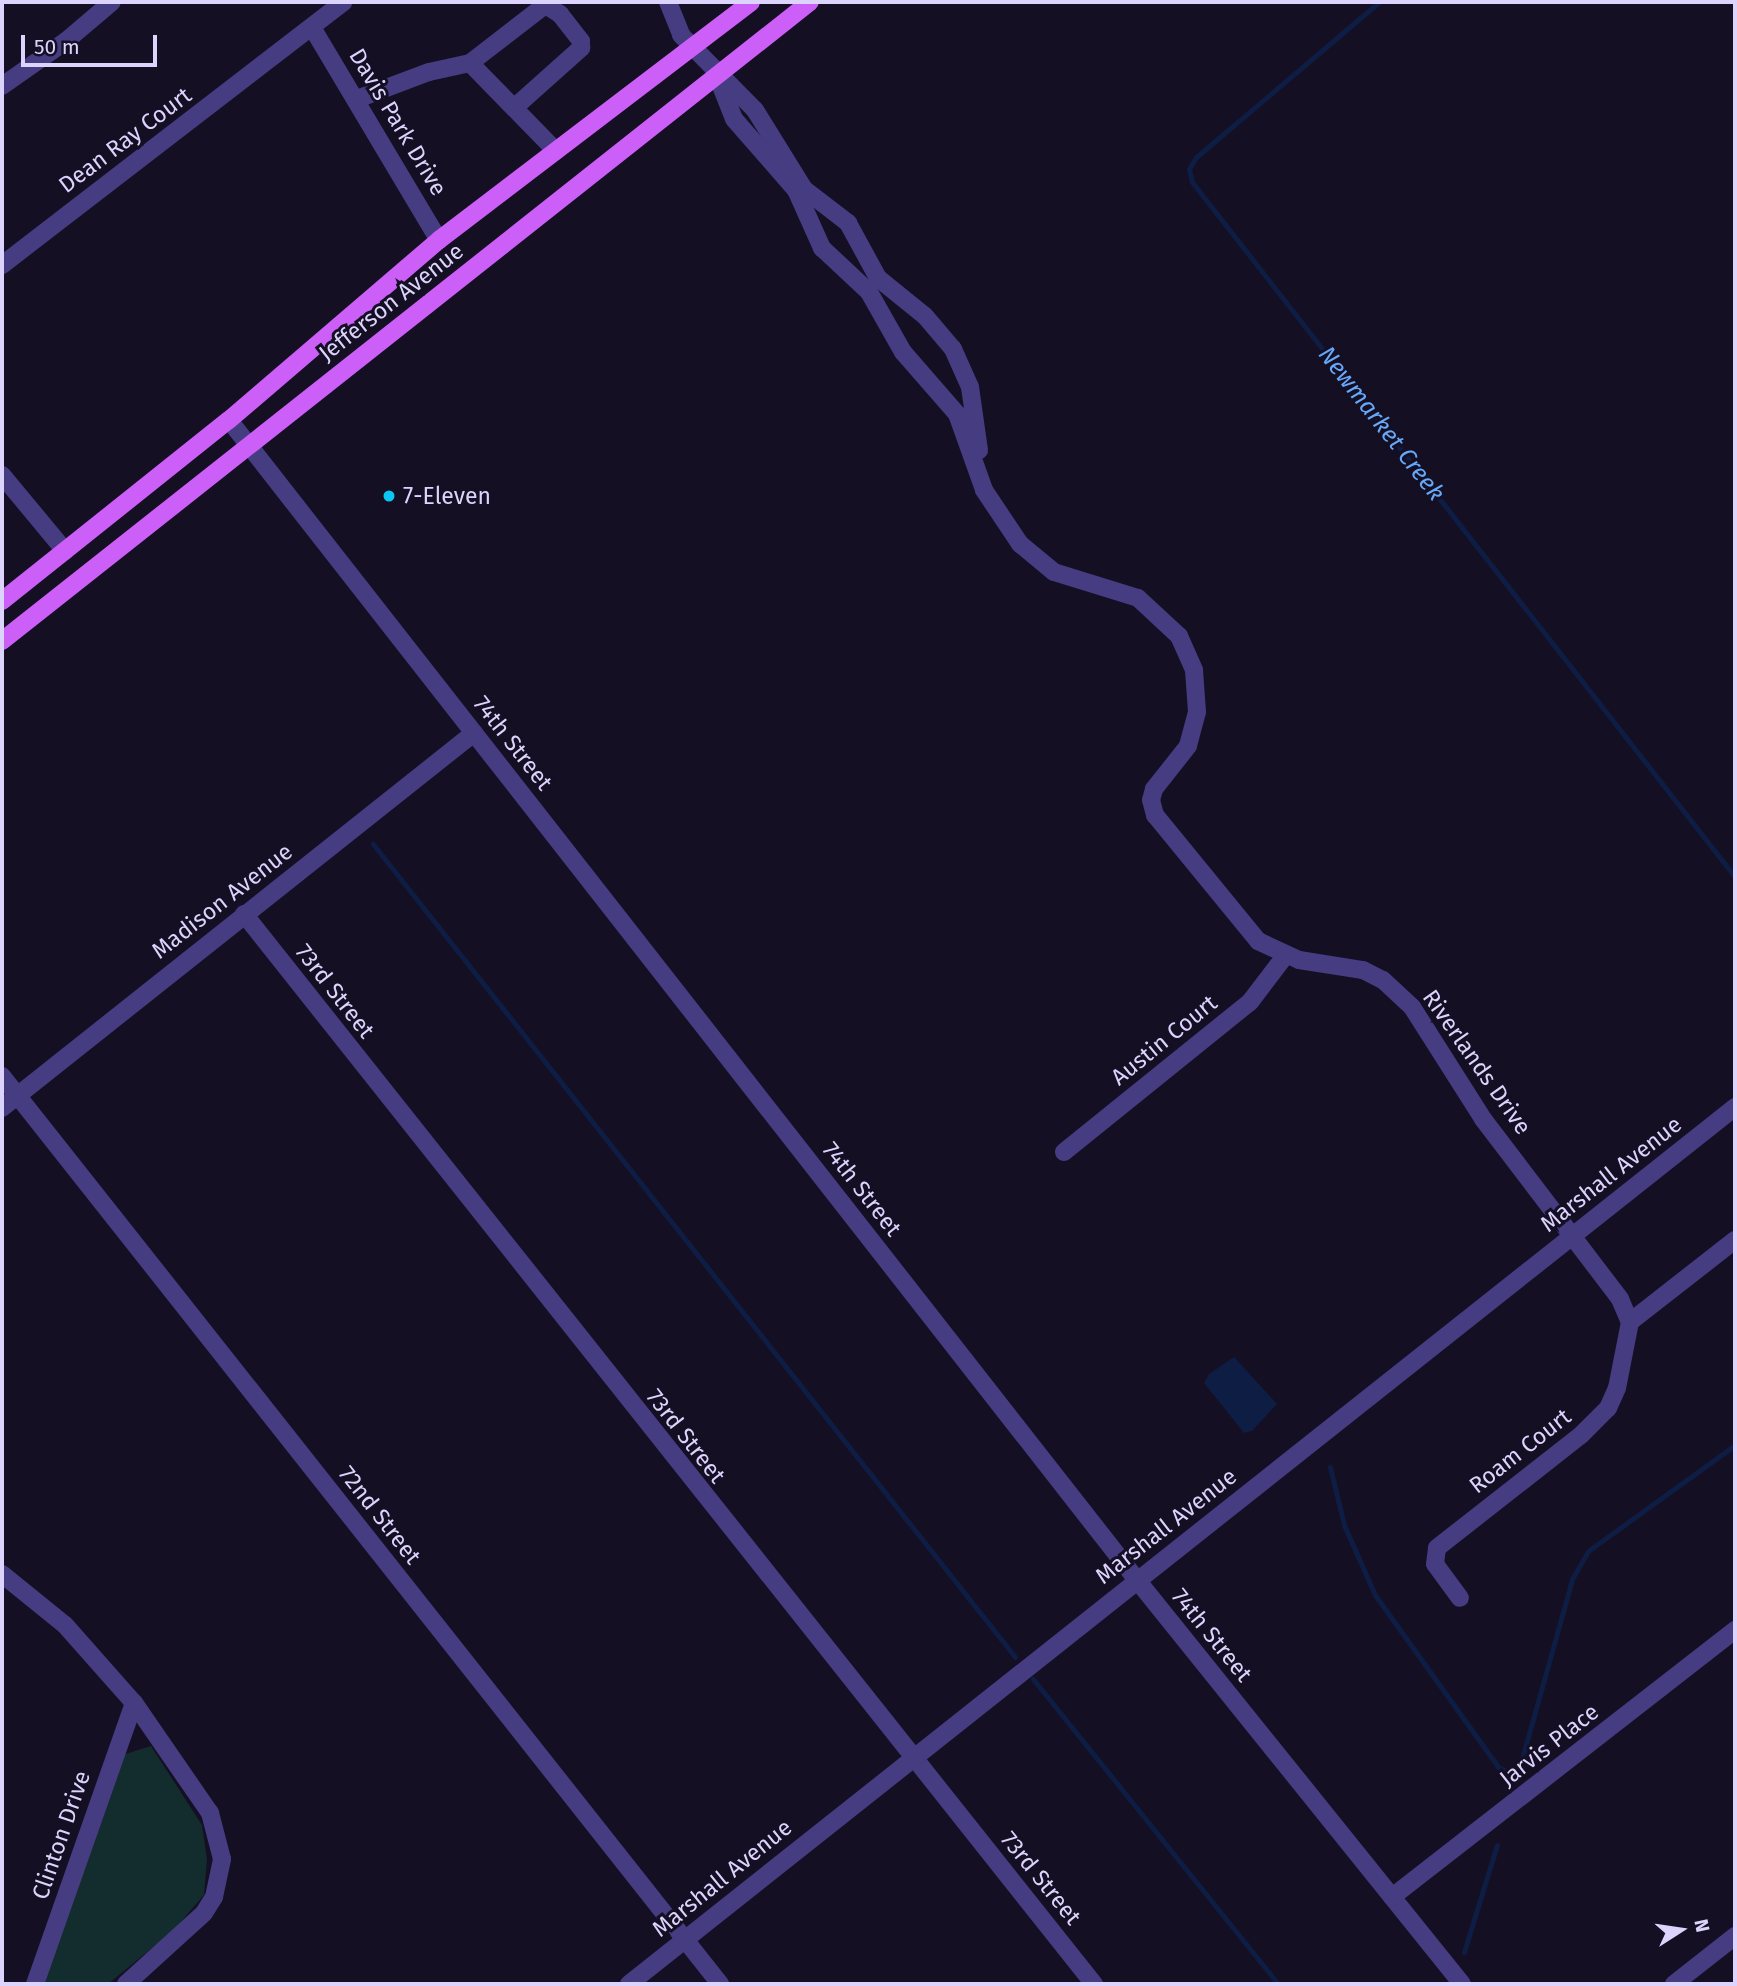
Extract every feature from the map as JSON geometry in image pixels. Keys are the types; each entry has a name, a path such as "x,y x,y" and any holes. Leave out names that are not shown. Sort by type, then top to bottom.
{"main road":[{"name":"Jefferson Avenue","path":"2,601 229,420 439,240 751,2"},
{"name":"Jefferson Avenue","path":"2,641 810,2"}],"street":[{"path":"2,86 66,41 113,2"},
{"name":"Dean Ray Court","path":"2,265 313,29 343,2"},
{"path":"668,2 681,35 717,76"},
{"path":"357,99 429,72 470,63 548,4 560,13 581,41 581,48 514,107"},
{"name":"Davis Park Drive","path":"313,29 439,240"},
{"path":"470,63 556,151"},
{"name":"Riverlands Drive","path":"717,76 767,125 804,189 848,223 878,278 925,316 953,349 970,387 984,489"},
{"name":"Riverlands Drive","path":"717,76 726,107 740,128 796,190 822,248 869,292 903,352 957,414 984,489 998,517 1038,561 1073,580 1138,598 1179,636 1194,670 1197,712 1188,746 1154,789 1151,807 1220,899 1258,941 1285,956 1350,965 1393,988 1428,1028 1483,1119 1574,1235"},
{"name":"74th Street","path":"229,420 1137,1580 1462,1984"},
{"path":"2,475 65,551"},
{"name":"Madison Avenue","path":"2,1108 474,733"},
{"name":"73rd Street","path":"244,914 1094,1984"},
{"name":"Austin Court","path":"1064,1152 1250,1002 1285,956"},
{"name":"72nd Street","path":"2,1076 720,1984"},
{"name":"Marshall Avenue","path":"629,1984 1735,1107"},
{"path":"1574,1235 1610,1282 1630,1322 1735,1240"},
{"name":"Roam Court","path":"1460,1598 1435,1564 1437,1548 1581,1435 1608,1408 1619,1379 1630,1322"},
{"path":"2,1574 65,1625 134,1703 210,1813 222,1859 214,1897 204,1913 126,1984"},
{"name":"Jarvis Place","path":"1392,1897 1735,1630"},
{"name":"Clinton Drive","path":"35,1984 134,1703"},
{"path":"1674,1984 1735,1936"}],"green space":[{"path":"151,1746 202,1825 207,1859 204,1895 173,1931 108,1984 44,1984 122,1755"}],"water":[{"path":"1234,1357 1277,1404 1252,1431 1244,1433 1204,1383 1209,1374"}],"waterway":[{"name":"Newmarket Creek","path":"1379,2 1196,157 1189,169 1192,182 1735,877"},
{"path":"373,844 1015,1657"},
{"name":"Newmarket Creek","path":"1330,1467 1344,1525 1375,1595 1498,1767 1513,1774 1518,1773 1572,1579 1588,1551 1735,1445"},
{"path":"1033,1679 1278,1984"},
{"name":"Newmarket Creek","path":"1464,1952 1497,1845"}],"place":[{"name":"7-Eleven","path":"389,496"}]}
